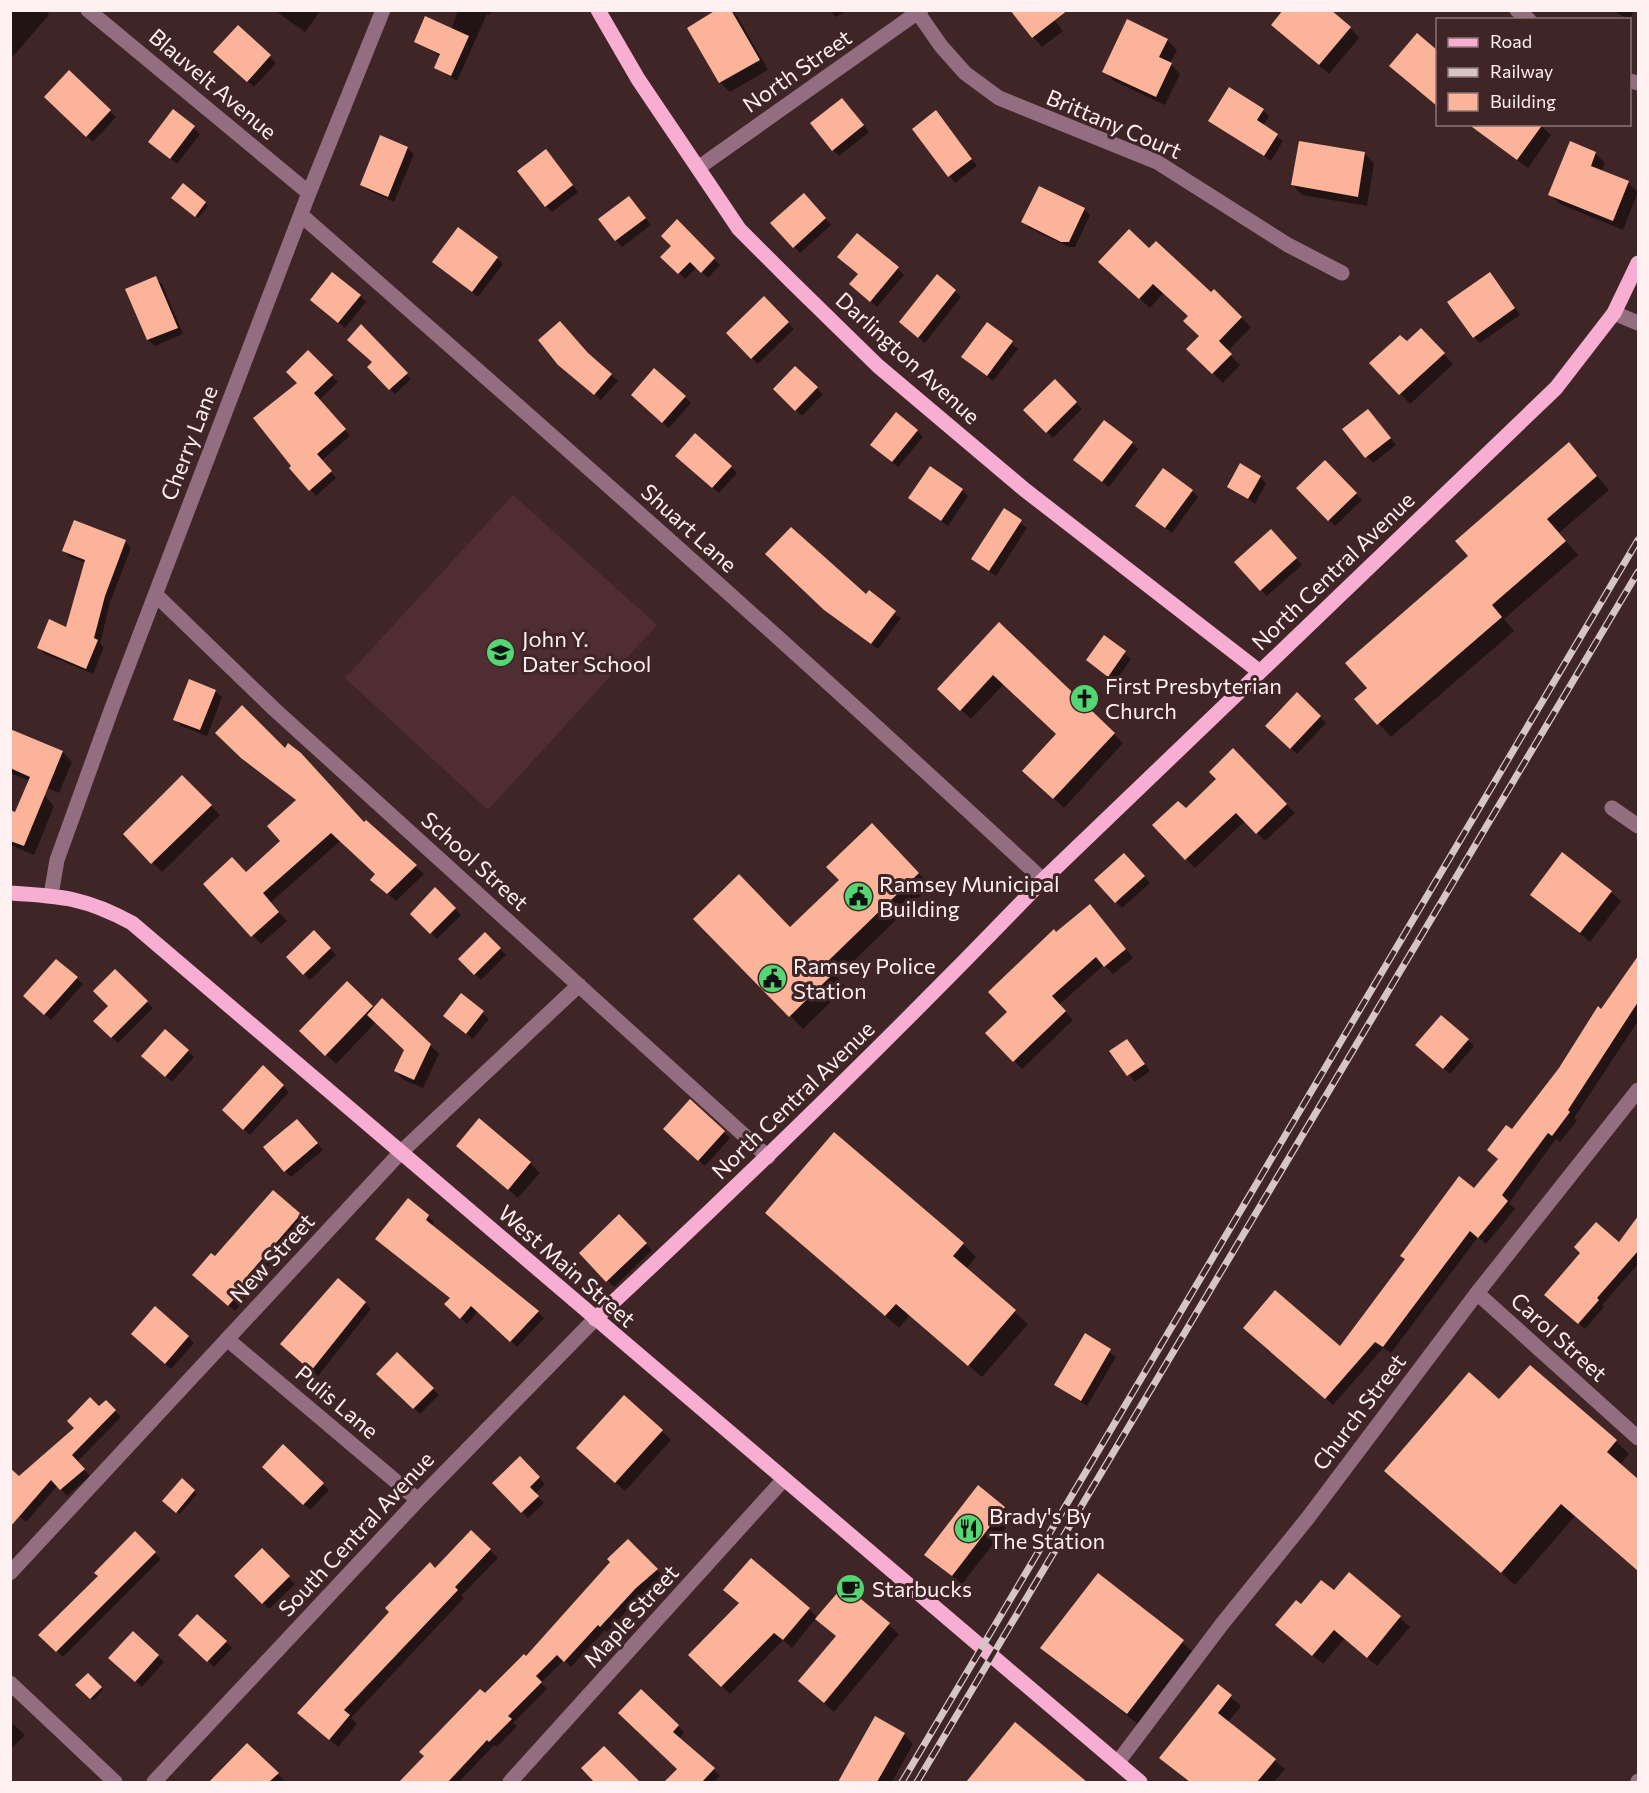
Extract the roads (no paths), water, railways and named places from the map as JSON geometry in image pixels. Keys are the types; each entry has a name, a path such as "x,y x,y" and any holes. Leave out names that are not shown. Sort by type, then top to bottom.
{"main road":[{"name":"Darlington Avenue","path":"598,10 638,79 739,229 878,366 1025,490 1260,672"},
{"name":"North Central Avenue","path":"595,1319 768,1157 954,973 1043,880 1556,388 1614,313 1638,263"},
{"name":"West Main Street","path":"10,893 74,897 102,907 132,923 1140,1782"}],"street":[{"name":"Blauvelt Avenue","path":"88,10 309,193"},
{"name":"Cherry Lane","path":"51,895 57,860 156,595 309,193 383,10"},
{"name":"North Street","path":"698,168 920,12"},
{"name":"Brittany Court","path":"920,12 940,46 965,73 999,98 1157,162 1288,245 1342,273"},
{"name":"Shuart Lane","path":"301,215 865,715 1043,880"},
{"path":"1614,313 1638,323"},
{"name":"School Street","path":"156,595 273,709 768,1157"},
{"path":"1612,808 1638,826"},
{"name":"New Street","path":"10,1573 400,1153 579,985"},
{"name":"Church Street","path":"1118,1762 1222,1624 1307,1520 1477,1293 1638,1090"},
{"name":"Carol Street","path":"1477,1293 1638,1438"},
{"name":"South Central Avenue","path":"154,1782 418,1500 595,1319"},
{"name":"Pulis Lane","path":"227,1339 418,1500"},
{"name":"Maple Street","path":"510,1782 784,1479"},
{"path":"10,1683 115,1782"}],"railway":[{"path":"902,1782 1638,540"},
{"path":"917,1782 1638,572"}],"place":[{"name":"John Y. Dater School","path":"501,652"},
{"name":"First Presbyterian Church","path":"1084,699"},
{"name":"Ramsey Municipal Building","path":"858,897"},
{"name":"Ramsey Police Station","path":"772,979"},
{"name":"Brady's By The Station","path":"968,1529"},
{"name":"Starbucks","path":"851,1589"}]}
